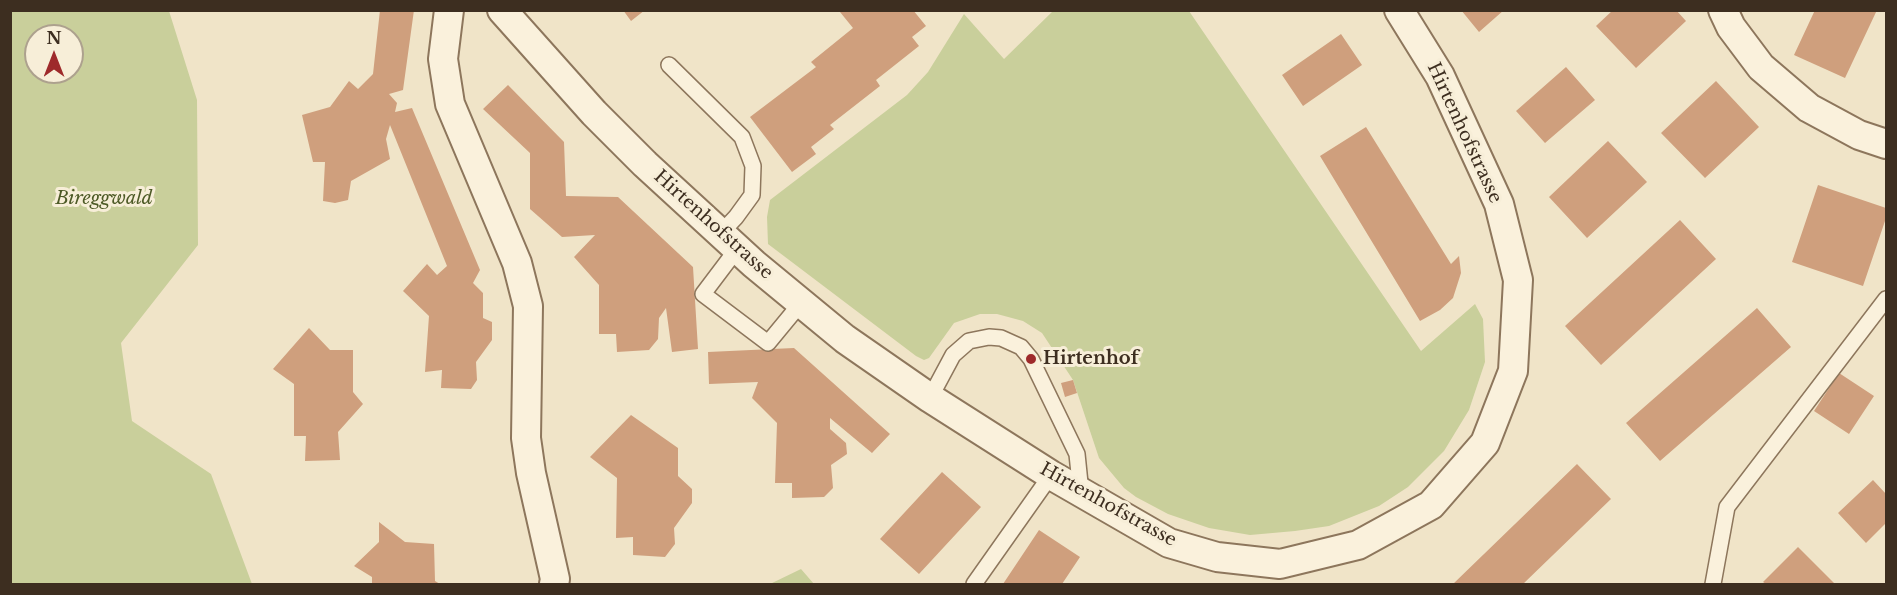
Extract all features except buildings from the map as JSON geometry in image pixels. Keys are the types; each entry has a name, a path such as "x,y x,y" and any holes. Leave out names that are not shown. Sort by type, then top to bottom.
{"street":[{"path":"449,10 443,59 450,104 517,264 528,306 526,438 531,473 555,579 554,585"},
{"name":"Hirtenhofstrasse","path":"502,10 594,113 728,242 845,339 930,398 1051,475 1169,543 1217,557 1280,564 1358,545 1431,505 1485,443 1513,371 1518,280 1499,204 1440,76 1399,10"},
{"path":"1723,10 1731,27 1761,67 1809,108 1859,135 1887,144"}],"lane":[{"path":"669,65 742,137 753,166 752,195 736,217 728,242 703,294 768,343 801,303"},
{"path":"1713,585 1727,507 1887,299"},
{"path":"930,398 953,355 969,341 990,337 1012,342 1021,347 1032,359 1077,454 1081,493"},
{"path":"974,585 1051,475"}],"green space":[{"name":"Bireggwald","path":"10,11 169,11 197,100 198,245 121,343 132,421 211,474 252,584 11,584"},
{"path":"1053,11 1189,11 1421,351 1475,304 1483,319 1485,362 1469,410 1444,451 1408,487 1379,506 1329,526 1295,531 1250,535 1209,528 1168,514 1124,488 1099,458 1073,380 1042,333 1023,321 997,314 980,314 954,323 929,358 924,360 768,244 767,217 770,200 907,95 928,72 964,14 1004,59"},
{"path":"801,569 814,584 770,584"}],"place":[{"name":"Hirtenhof","path":"1031,359"}]}
